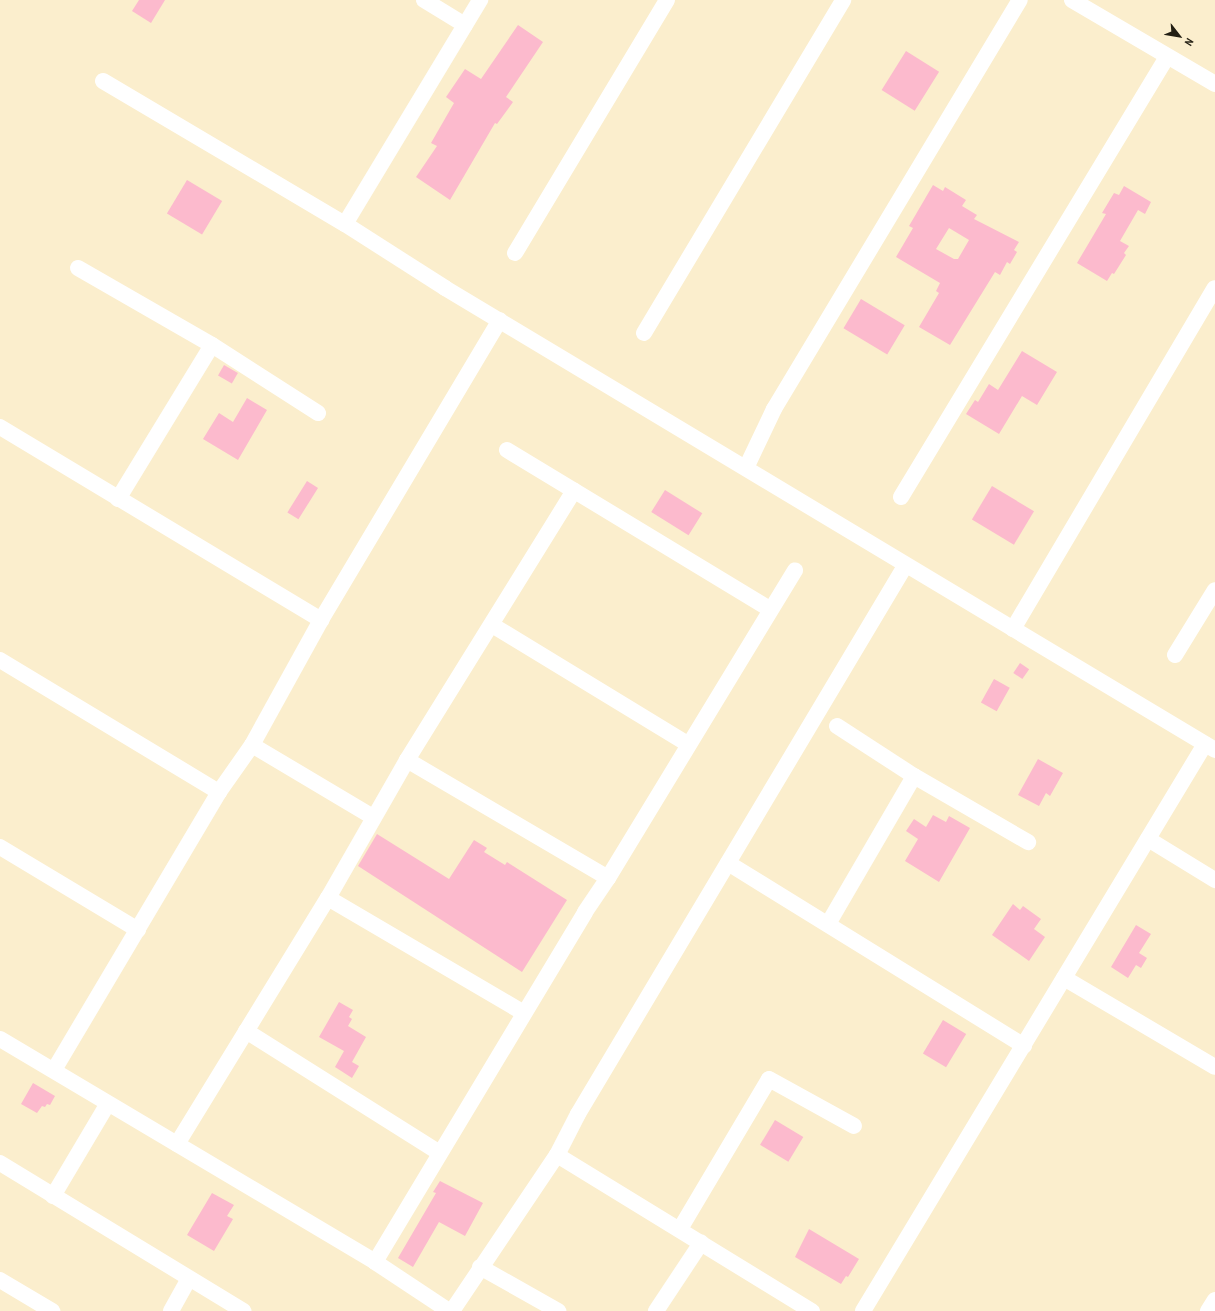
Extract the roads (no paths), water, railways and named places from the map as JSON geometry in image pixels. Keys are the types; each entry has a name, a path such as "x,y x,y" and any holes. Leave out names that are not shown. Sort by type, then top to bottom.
{"street":[{"path":"424,0 466,25"},
{"path":"345,224 480,0"},
{"path":"515,253 667,0"},
{"path":"644,333 843,0"},
{"path":"746,468 774,409 1020,0"},
{"path":"1072,0 1215,84"},
{"path":"900,496 1167,57"},
{"path":"103,81 345,224 905,566 1210,747 1148,839 863,1311"},
{"path":"78,268 212,345 318,413"},
{"path":"1013,629 1215,288"},
{"path":"54,1070 219,792 252,745 321,620 500,320"},
{"path":"118,499 212,345"},
{"path":"0,427 321,620"},
{"path":"506,450 770,609"},
{"path":"177,1144 328,898 407,760 574,491"},
{"path":"452,1311 480,1267 557,1155 578,1114 905,566"},
{"path":"375,1262 585,912 608,878 795,570"},
{"path":"1176,655 1215,590"},
{"path":"492,625 688,744"},
{"path":"0,660 219,792"},
{"path":"836,726 914,776 1028,842"},
{"path":"252,745 373,817"},
{"path":"407,760 608,878"},
{"path":"828,924 914,776"},
{"path":"1148,839 1215,880"},
{"path":"0,847 138,930"},
{"path":"728,863 1024,1046"},
{"path":"328,898 524,1013"},
{"path":"1064,978 1215,1067"},
{"path":"246,1031 440,1153"},
{"path":"0,1040 54,1070 107,1105 177,1144 375,1262 449,1311"},
{"path":"680,1229 769,1079 778,1082 854,1126"},
{"path":"53,1196 107,1105"},
{"path":"557,1155 812,1311"},
{"path":"0,1163 243,1311"},
{"path":"656,1311 701,1243"},
{"path":"480,1267 558,1311"},
{"path":"171,1311 189,1279"},
{"path":"0,1280 52,1311"},
{"path":"1208,1311 1215,1300"}]}
